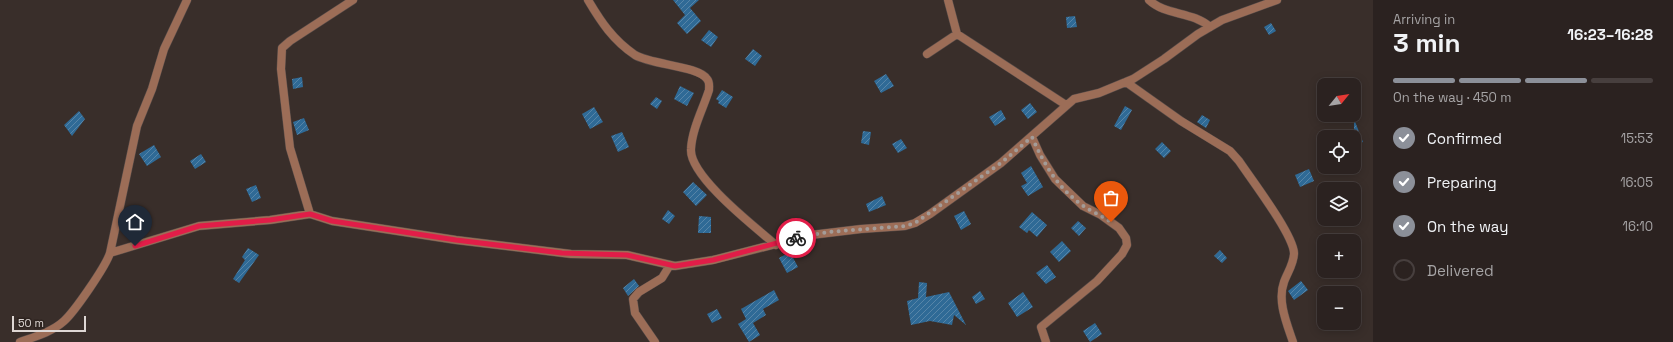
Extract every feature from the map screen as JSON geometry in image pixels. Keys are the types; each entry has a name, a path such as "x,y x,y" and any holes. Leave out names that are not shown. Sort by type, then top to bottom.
{"street":[{"path":"20,342 42,334 64,322 102,270 110,253 137,126 152,89 164,49 187,0"},
{"path":"310,214 290,148 281,69 282,48 290,41 353,0"},
{"path":"588,0 610,34 636,55 654,63 695,71 707,78 709,90 692,138 691,157 700,173 708,182 741,215 776,245"},
{"path":"948,0 957,34 1066,105"},
{"path":"1150,0 1163,10 1195,18 1210,27"},
{"path":"110,253 199,226 270,220 310,214 332,221 456,240 565,254 627,255 670,265 702,262 822,233 905,226 915,223 1001,163 1074,99 1099,93 1126,82 1146,72 1222,20 1277,0"},
{"path":"927,54 957,34"},
{"path":"1126,82 1181,121 1230,151 1239,161 1291,241 1294,254 1281,293 1284,312 1293,342"},
{"path":"1032,137 1047,168 1063,188 1083,206 1111,222 1126,238 1127,245 1122,254 1097,281 1041,327 1046,342"},
{"path":"655,342 635,313 632,304 633,299 639,292 662,278 670,265"}],"building":[{"path":"673,0 699,0 690,8 701,21 687,34 677,23 685,15"},
{"path":"1075,16 1077,27 1067,28 1066,17"},
{"path":"1271,23 1276,31 1269,35 1264,27"},
{"path":"709,30 718,37 711,47 701,40"},
{"path":"753,49 762,56 755,66 745,59"},
{"path":"886,74 894,86 881,93 874,81"},
{"path":"302,77 303,87 293,89 292,79"},
{"path":"680,86 694,93 687,106 674,99"},
{"path":"722,90 733,97 726,108 718,103 719,101 716,99"},
{"path":"656,97 662,101 657,109 650,104"},
{"path":"1030,103 1037,112 1028,119 1021,110"},
{"path":"1125,106 1132,110 1121,130 1114,126"},
{"path":"594,107 603,122 590,129 582,114"},
{"path":"1001,110 1006,119 995,126 989,117"},
{"path":"79,111 85,119 72,136 64,125"},
{"path":"1202,115 1210,120 1206,128 1197,122"},
{"path":"304,118 309,130 297,135 293,122"},
{"path":"1354,122 1355,122 1358,130 1354,130"},
{"path":"863,131 871,132 869,145 861,143"},
{"path":"622,132 629,147 618,152 611,136"},
{"path":"901,139 907,148 898,153 892,144"},
{"path":"1162,142 1171,151 1164,158 1155,149"},
{"path":"154,145 161,157 147,166 139,154"},
{"path":"201,154 206,162 195,169 190,161"},
{"path":"1031,166 1043,187 1028,196 1021,186 1027,183 1021,173"},
{"path":"1309,169 1314,181 1300,187 1295,175"},
{"path":"693,182 707,195 696,206 683,192"},
{"path":"256,185 261,198 252,202 246,189"},
{"path":"882,196 886,205 869,212 866,204"},
{"path":"668,210 675,216 669,224 662,219"},
{"path":"964,211 971,224 961,230 954,216"},
{"path":"1032,212 1047,225 1037,237 1029,230 1027,233 1019,227"},
{"path":"699,216 711,217 711,233 698,233"},
{"path":"1078,221 1086,228 1079,236 1071,228"},
{"path":"1062,241 1071,251 1059,262 1050,252"},
{"path":"248,248 259,255 239,283 233,279 245,260 242,257"},
{"path":"1220,250 1227,258 1222,263 1214,256"},
{"path":"790,252 798,267 787,273 779,258"},
{"path":"1047,265 1056,277 1046,284 1036,273"},
{"path":"634,279 639,286 628,296 623,288"},
{"path":"1301,281 1308,290 1294,300 1288,291"},
{"path":"919,282 927,283 926,297 949,292 966,325 954,315 952,325 930,321 911,325 907,301 918,298"},
{"path":"774,290 779,300 763,309 766,315 753,323 760,335 749,342 738,324 746,319 741,309"},
{"path":"980,291 985,299 976,304 972,297"},
{"path":"1023,292 1033,307 1017,317 1008,303"},
{"path":"717,309 722,318 712,323 707,314"},
{"path":"1095,323 1102,334 1090,342 1083,331"}],"way so far":[{"path":"796,238 828,232 905,226 915,223 930,214 1016,152 1032,137 1047,168 1063,188 1083,206 1111,222"}],"route":[{"path":"135,246 199,226 270,220 302,214 314,214 332,221 456,240 584,255 627,255 675,266 713,260 776,245 796,238"}]}
